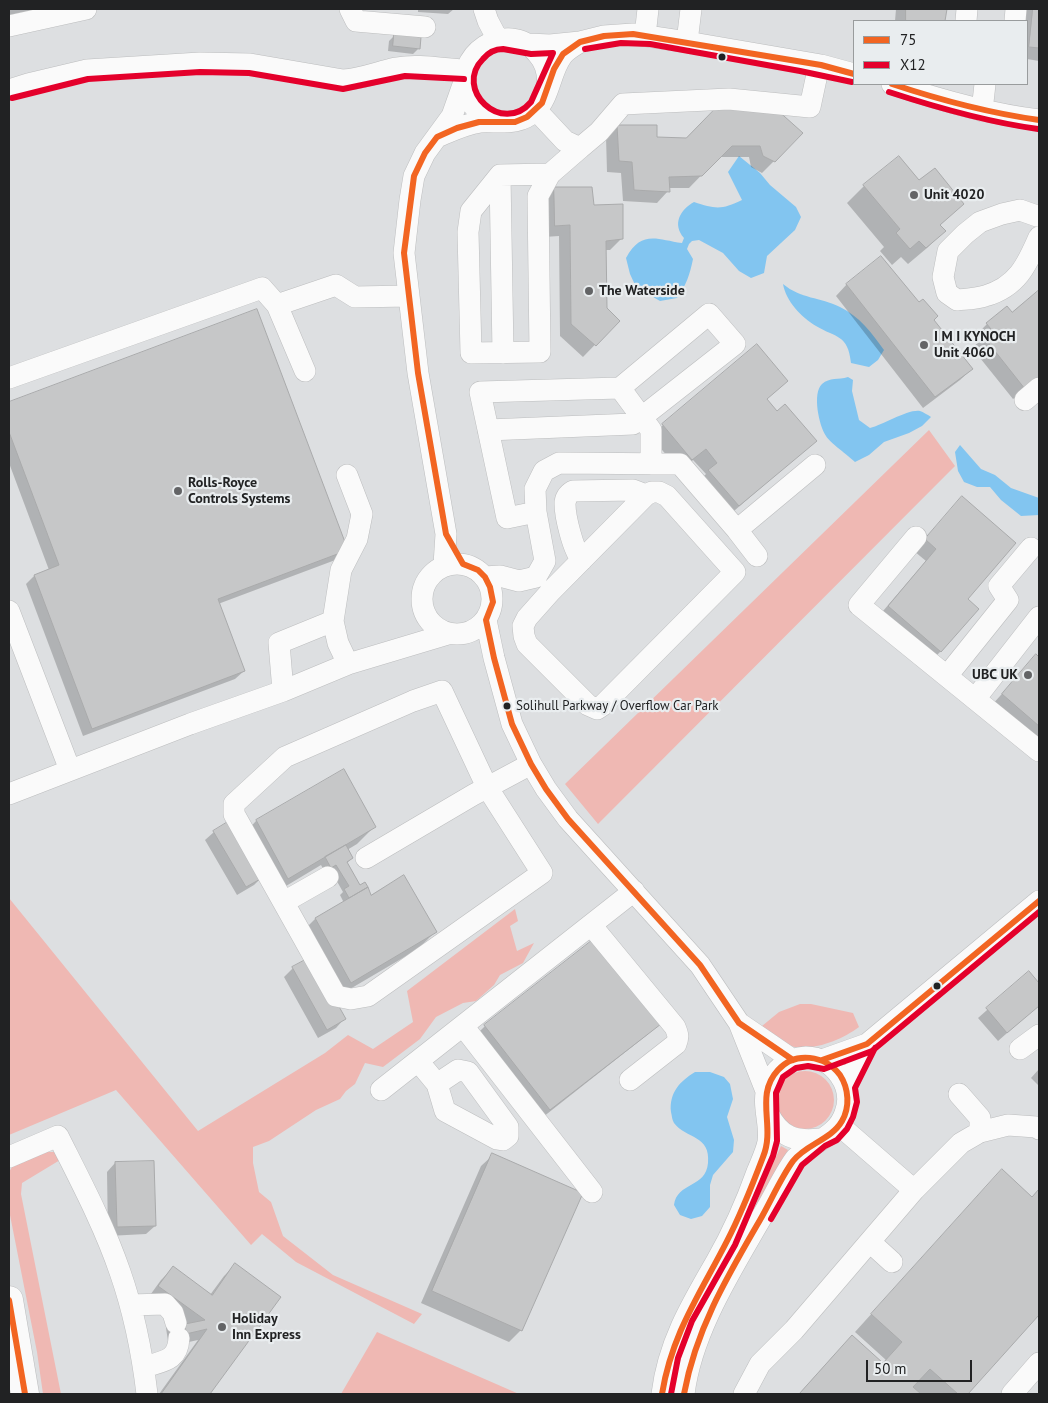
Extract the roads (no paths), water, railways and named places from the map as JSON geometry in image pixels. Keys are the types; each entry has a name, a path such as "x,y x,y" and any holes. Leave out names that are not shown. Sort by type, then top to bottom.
{"main road":[{"path":"9,1300 25,1394"}],"street":[{"path":"9,26 86,9"},
{"path":"350,9 356,21 425,27"},
{"path":"484,9 498,40"},
{"path":"645,36 648,9"},
{"path":"688,42 691,9"},
{"path":"454,565 446,534 418,373 404,253 414,176 425,153 452,116 473,56 482,47 498,40 513,39 528,44 550,45 580,42 604,36 632,34 819,65 853,74"},
{"path":"437,137 457,128 479,122 515,122 527,117 542,102 554,69 563,54 580,42"},
{"path":"528,44 542,59 547,72 547,89"},
{"path":"9,90 87,70 200,63 250,64 343,80 357,79 396,68 411,67 465,76"},
{"path":"500,175 471,212 468,232 471,354 540,352 538,196 550,174 599,132 623,104 729,99 810,107 819,65"},
{"path":"465,76 467,94 472,104 480,114 501,122"},
{"path":"895,85 982,111 1039,120"},
{"path":"982,111 985,85"},
{"path":"536,110 565,141 580,148"},
{"path":"500,175 550,174"},
{"path":"500,175 504,352"},
{"path":"1020,210 1039,226 1028,264 1011,284 985,296 958,300 947,293 943,277 948,251 964,234 980,222 1020,210"},
{"path":"277,306 336,285 355,297 408,296"},
{"path":"9,378 262,288 277,306 305,371"},
{"path":"488,430 633,424 735,344 710,314 620,388 480,392 506,518 536,512"},
{"path":"620,388 651,430 651,464"},
{"path":"9,794 348,664 454,634 472,632 490,611 535,583 582,560 646,495 652,492 659,492 667,496 735,572 597,709 588,705 527,644 524,636 523,626 527,618 535,583 545,561 536,512 535,490 544,471 559,463 680,464 757,556"},
{"path":"737,530 815,465"},
{"path":"347,475 362,514 357,539 341,570 333,621 338,643 348,664"},
{"path":"582,560 572,541 564,503 568,493 572,491 633,490 646,495"},
{"path":"916,537 859,605 1039,751"},
{"path":"947,676 1008,600 999,586 1031,548"},
{"path":"494,658 479,645 438,629 428,620 422,605 423,588 428,577 454,565 478,570 485,577 490,586 494,658 512,724 531,764 546,789 568,819 700,965 739,1023 766,1091"},
{"path":"485,577 500,576 535,583"},
{"path":"9,611 70,770"},
{"path":"975,699 1039,617"},
{"path":"404,647 428,620"},
{"path":"283,690 279,644 333,621"},
{"path":"442,691 487,787 542,873 368,996 351,999 336,996 284,902 234,814 234,804 285,757 413,701 442,691"},
{"path":"366,858 487,787 531,764"},
{"path":"284,902 328,877"},
{"path":"381,1090 634,891"},
{"path":"822,1060 867,1044 1039,901"},
{"path":"592,925 675,1027 678,1034 676,1044 630,1080"},
{"path":"739,1023 793,1060"},
{"path":"463,1026 592,1192"},
{"path":"1020,1050 1039,1035"},
{"path":"846,1087 867,1044"},
{"path":"662,1394 670,1355 678,1334 696,1295 716,1262 742,1210 768,1142 768,1113 765,1099 766,1091 775,1072 782,1065 803,1057 822,1060 833,1066 846,1087 848,1100 845,1114 832,1133 820,1139 795,1159 705,1322 694,1349 686,1378 684,1394"},
{"path":"418,1061 437,1084"},
{"path":"959,1094 980,1118 980,1132"},
{"path":"768,1113 773,1123 783,1133 792,1138 806,1141 820,1139"},
{"path":"839,1125 914,1190"},
{"path":"744,1394 760,1364 794,1330 914,1190 960,1143 980,1132 1008,1125 1036,1127 1039,1129"},
{"path":"9,1157 58,1136 120,1271 139,1337 147,1394"},
{"path":"870,1242 892,1262"},
{"path":"130,1305 165,1304 172,1312 177,1330 178,1348 172,1357 144,1368"},
{"path":"1012,1394 1039,1363"}],"water":[{"path":"739,156 796,207 801,217 795,230 767,256 764,273 751,278 739,271 723,253 699,240 692,241 687,249 693,259 687,280 677,298 660,301 636,287 626,258 637,243 650,238 682,243 684,238 680,233 678,223 682,213 689,205 694,202 713,207 724,207 742,200 728,172"},
{"path":"783,284 797,293 833,304 853,315 870,331 884,350 878,360 869,367 851,363 844,342 805,318 787,296"},
{"path":"848,377 853,380 852,391 859,420 870,428 915,411 920,411 931,417 922,426 884,442 869,455 855,462 826,436 821,425 817,402 817,395 822,384 831,380"},
{"path":"960,445 981,469 995,475 1011,488 1039,498 1039,515 1021,516 1001,500 990,487 977,487 964,482 958,471 955,452"},
{"path":"695,1072 710,1072 724,1077 730,1084 733,1099 727,1117 734,1140 733,1152 713,1175 710,1185 710,1207 702,1216 691,1219 680,1215 674,1205 680,1192 702,1177 706,1171 708,1154 702,1142 674,1123 671,1105 677,1088"}],"place":[{"name":"Unit 4020","path":"914,195"},
{"name":"The Waterside","path":"589,291"},
{"name":"I M I KYNOCH Unit 4060","path":"924,345"},
{"name":"Rolls-Royce Controls Systems","path":"178,491"},
{"name":"UBC UK","path":"1028,675"},
{"name":"Solihull Parkway / Overflow Car Park","path":"507,706"},
{"name":"Holiday Inn Express","path":"222,1327"}]}
